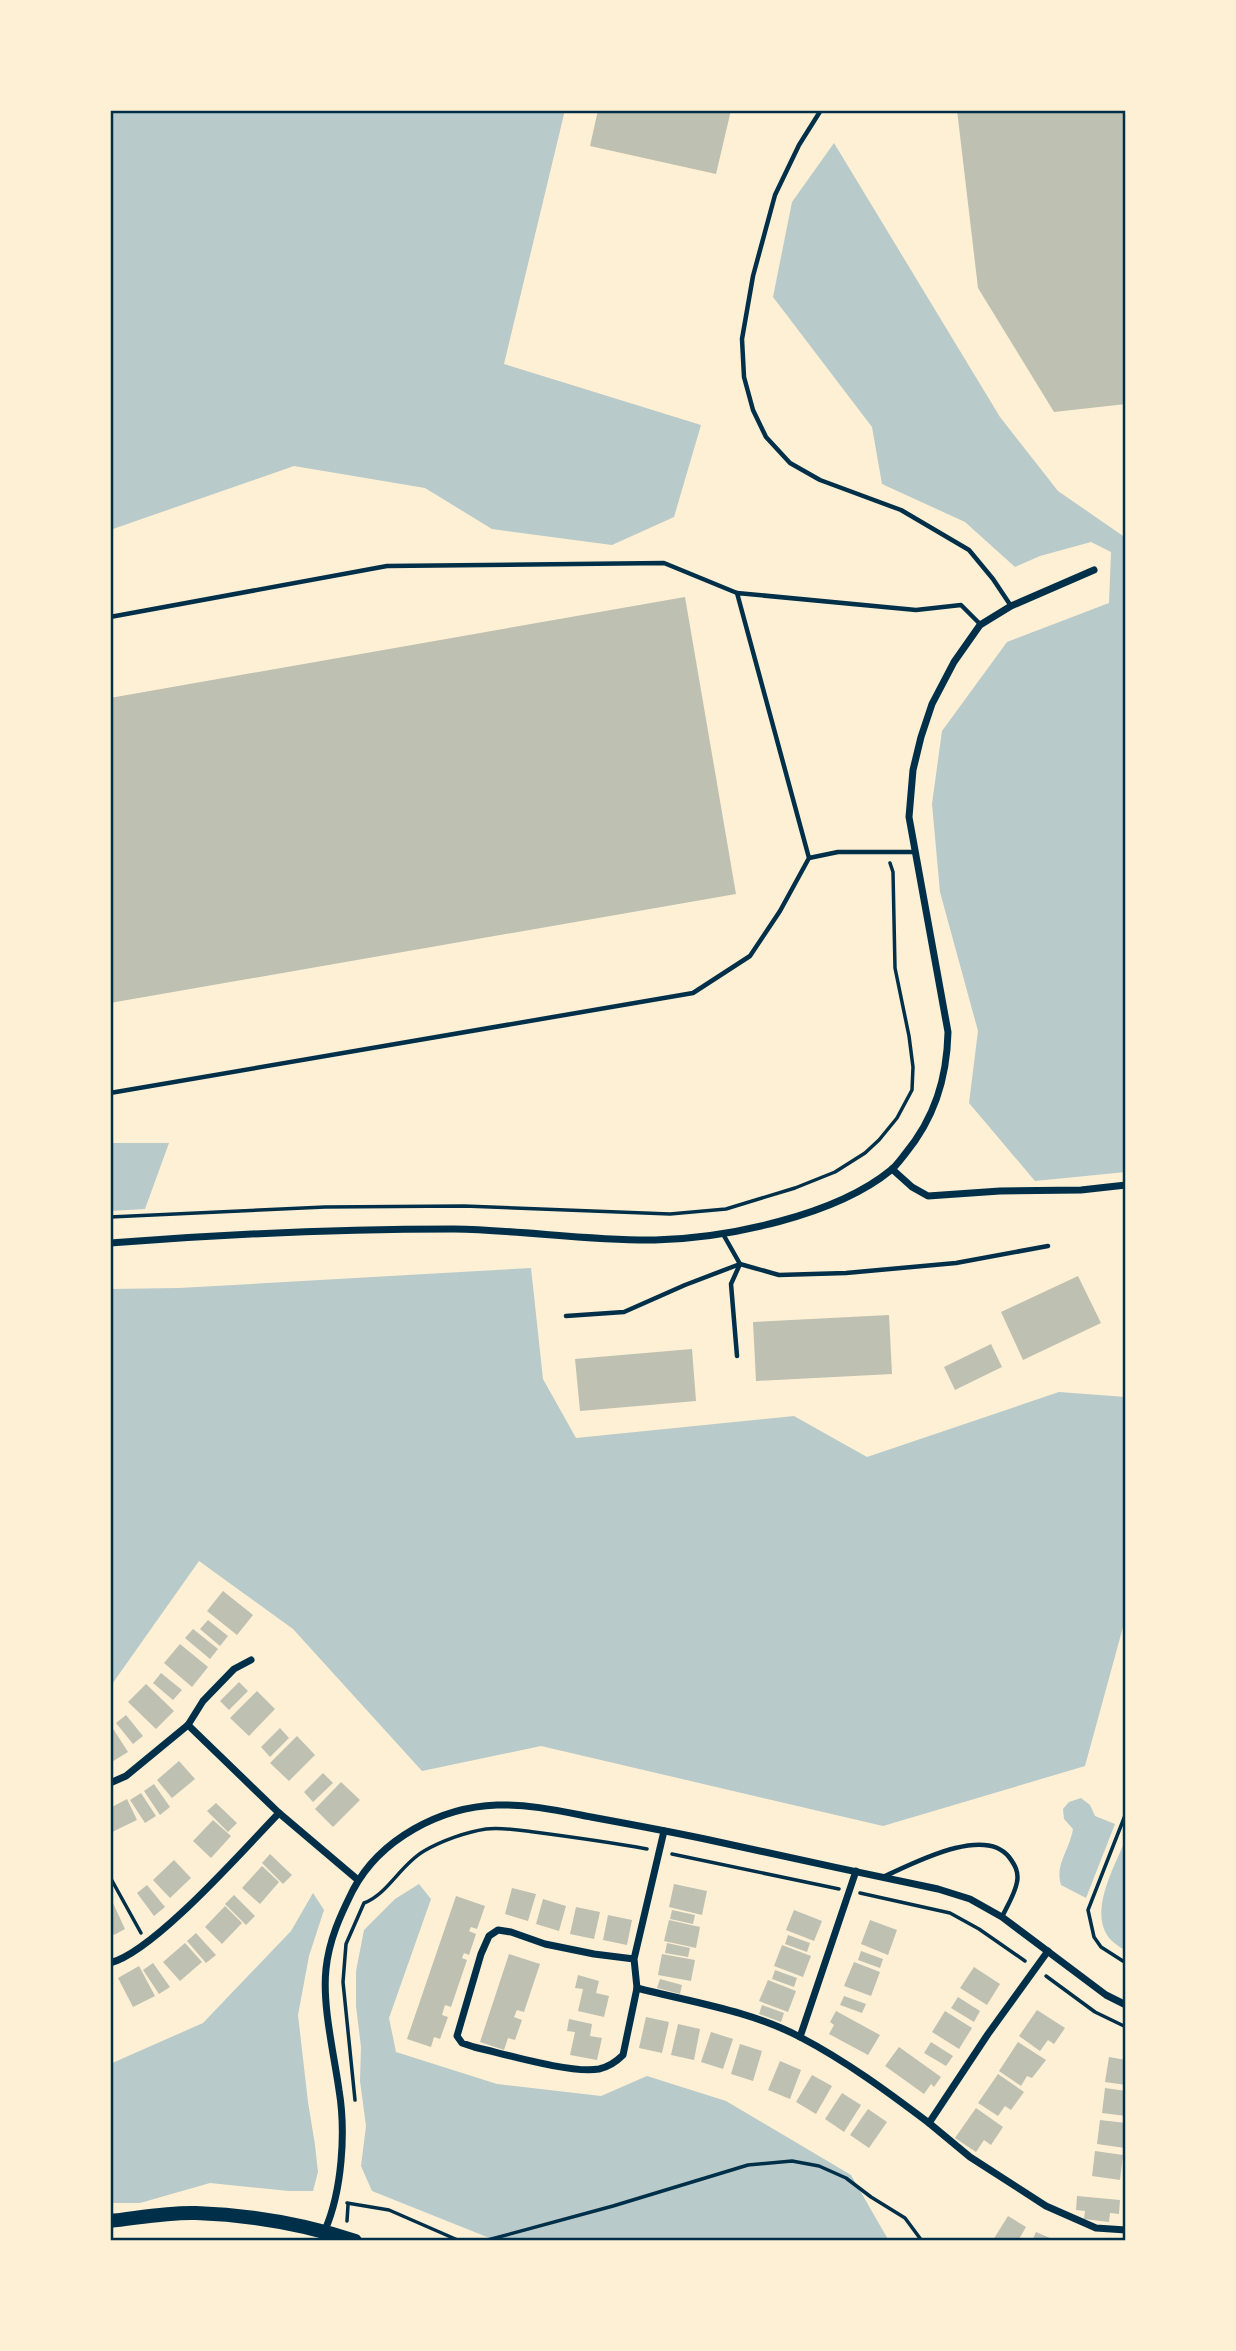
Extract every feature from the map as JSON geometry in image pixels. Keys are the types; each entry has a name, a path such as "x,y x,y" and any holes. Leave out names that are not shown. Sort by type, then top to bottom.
{"main road":[{"path":"110,2221 195,2213 288,2222 323,2236 355,2241"}],"street":[{"path":"110,1243 211,1235 457,1229 653,1240 695,1238 723,1234 804,1214 862,1188 892,1169 913,1144 932,1113 942,1087 947,1060 948,1032 909,817 913,770 932,704 954,662 981,625 1011,606 1094,570"},
{"path":"892,1169 912,1187 928,1196 1000,1191 1081,1191 1124,1185"},
{"path":"110,1783 126,1776 188,1725 203,1701 234,1669 251,1660"},
{"path":"188,1725 279,1813 358,1880"},
{"path":"323,2236 332,2214 342,2137 340,2094 331,2038 326,1971 331,1937 358,1880 377,1856 391,1844 439,1817 495,1805 523,1805 664,1831 938,1889 970,1899 1002,1917 1106,1995 1126,2005"},
{"path":"110,1963 147,1943 186,1908 279,1813"},
{"path":"634,1959 545,1944 498,1930 489,1936 481,1954 457,2036 462,2043 474,2047 561,2066 598,2069 623,2055 637,1988 634,1959 664,1831"},
{"path":"800,2037 856,1871"},
{"path":"929,2123 988,2034 1048,1951"},
{"path":"637,1988 738,2014 800,2037 859,2072 970,2157 1046,2206 1096,2228 1126,2230"}],"lane":[{"path":"821,110 799,145 775,195 753,276 742,339 744,377 753,410 766,438 790,463 820,480 901,510 969,550 1011,606"},
{"path":"110,617 387,566 664,563 737,593 916,610 961,605 981,625"},
{"path":"110,1093 693,993 750,956 810,858 737,593"},
{"path":"810,858 838,852 915,852"},
{"path":"723,1234 740,1264"},
{"path":"566,1316 624,1312 740,1264 779,1275 846,1273 956,1263 1048,1246"},
{"path":"737,1356 732,1284 740,1264"},
{"path":"882,1878 927,1857 981,1844 1004,1852 1016,1866 1018,1879 1002,1917"}],"path":[{"path":"110,1217 325,1207 464,1206 670,1214 726,1209 795,1188 835,1172 865,1153 878,1140 897,1118 912,1090 913,1067 909,1037 895,968 892,872 886,851"},
{"path":"1126,1813 1088,1910 1094,1937 1101,1947 1126,1964"},
{"path":"110,1877 147,1943"},
{"path":"484,2241 748,2165 792,2161 819,2166 846,2178 905,2218 922,2241"},
{"path":"348,2202 389,2210 460,2241"}],"shaded area":[{"path":"110,110 565,110 504,364 701,425 674,517 612,545 492,529 425,488 294,466 110,530"},
{"path":"834,143 1000,417 1058,491 1126,538 1126,1172 1035,1181 969,1103 978,1031 940,892 932,804 942,731 1007,642 1109,603 1111,552 1091,542 1040,556 1015,567 965,522 882,484 872,427 773,297 792,202"},
{"path":"110,1143 169,1143 145,1209 110,1211"},
{"path":"531,1268 543,1379 576,1438 794,1416 867,1457 1059,1392 1126,1397 1126,1616 1085,1766 883,1826 541,1746 422,1771 293,1629 199,1561 110,1687 110,1289 179,1288"},
{"path":"1081,1798 1090,1805 1095,1816 1115,1824 1086,1898 1061,1885 1060,1877 1061,1864 1073,1829 1064,1819 1063,1809 1069,1802"},
{"path":"1126,1838 1126,1951 1112,1941 1105,1930 1102,1904"},
{"path":"419,1884 431,1899 389,2018 396,2052 497,2084 601,2096 647,2076 726,2101 851,2175 889,2241 497,2241 372,2191 361,2166 366,2126 360,2081 361,2047 356,2006 356,1971 364,1930 395,1899"},
{"path":"313,1893 324,1910 309,1956 298,2015 318,2172 313,2191 210,2183 140,2203 110,2203 110,2064 203,2023 291,1931"}],"building":[{"path":"598,110 731,110 716,174 590,146"},
{"path":"957,110 1126,110 1126,404 1054,412 978,288"},
{"path":"685,597 736,894 110,1003 110,698"},
{"path":"1078,1276 1101,1323 1023,1360 1001,1312"},
{"path":"889,1315 892,1374 756,1381 753,1322"},
{"path":"991,1344 1002,1367 955,1390 944,1367"},
{"path":"692,1349 696,1401 580,1411 575,1359"},
{"path":"223,1591 253,1615 237,1635 207,1611"},
{"path":"208,1620 228,1636 220,1646 200,1629"},
{"path":"193,1629 218,1649 210,1659 185,1638"},
{"path":"180,1644 208,1667 192,1687 164,1663"},
{"path":"161,1673 182,1690 173,1700 153,1683"},
{"path":"239,1682 248,1691 229,1710 220,1701"},
{"path":"146,1684 174,1711 156,1729 128,1702"},
{"path":"257,1691 275,1709 249,1736 230,1718"},
{"path":"126,1715 143,1736 133,1744 116,1723"},
{"path":"110,1724 128,1752 110,1763"},
{"path":"280,1728 289,1738 270,1757 261,1747"},
{"path":"297,1736 315,1755 289,1781 270,1763"},
{"path":"179,1761 195,1779 172,1798 157,1780"},
{"path":"323,1773 333,1783 313,1802 304,1792"},
{"path":"341,1782 360,1800 333,1827 315,1809"},
{"path":"154,1784 170,1807 160,1815 144,1791"},
{"path":"141,1793 156,1816 145,1823 130,1800"},
{"path":"127,1799 137,1820 110,1833 110,1808"},
{"path":"216,1803 237,1823 228,1832 207,1811"},
{"path":"213,1820 231,1836 211,1858 193,1841"},
{"path":"270,1854 292,1875 283,1884 262,1863"},
{"path":"174,1860 191,1878 170,1898 153,1880"},
{"path":"262,1866 279,1882 260,1904 242,1888"},
{"path":"674,1884 707,1891 702,1915 669,1907"},
{"path":"147,1885 165,1907 154,1916 137,1893"},
{"path":"512,1888 536,1894 528,1921 505,1914"},
{"path":"234,1895 255,1916 246,1925 225,1904"},
{"path":"456,1896 485,1906 477,1929 471,1927 469,1931 476,1934 469,1955 464,1953 462,1958 467,1960 451,2007 445,2005 442,2015 448,2017 440,2039 434,2037 431,2047 407,2039"},
{"path":"543,1899 566,1906 559,1931 536,1924"},
{"path":"113,1903 125,1929 114,1935 110,1928 110,1904"},
{"path":"225,1906 242,1923 222,1944 205,1927"},
{"path":"576,1907 600,1912 594,1939 570,1934"},
{"path":"672,1910 695,1915 693,1924 670,1919"},
{"path":"794,1910 822,1921 814,1941 786,1930"},
{"path":"608,1915 632,1920 627,1945 603,1940"},
{"path":"669,1920 700,1927 696,1948 664,1941"},
{"path":"870,1920 897,1930 888,1955 861,1944"},
{"path":"196,1933 216,1955 206,1963 187,1941"},
{"path":"788,1935 810,1943 807,1952 785,1944"},
{"path":"185,1943 202,1962 180,1981 163,1962"},
{"path":"667,1943 690,1948 688,1957 665,1953"},
{"path":"782,1945 811,1956 803,1977 774,1966"},
{"path":"861,1951 883,1959 880,1968 858,1960"},
{"path":"509,1954 540,1964 524,2012 517,2010 514,2017 522,2020 515,2040 508,2038 504,2050 480,2042"},
{"path":"662,1954 695,1960 691,1981 658,1975"},
{"path":"854,1962 880,1972 871,1996 844,1986"},
{"path":"153,1963 170,1987 159,1994 143,1970"},
{"path":"139,1966 155,1996 133,2007 118,1978"},
{"path":"974,1967 1000,1984 987,2005 960,1988"},
{"path":"775,1970 797,1978 794,1987 772,1979"},
{"path":"578,1975 599,1981 596,1993 609,1996 604,2017 578,2011 583,1989 575,1988"},
{"path":"660,1979 682,1985 680,1994 657,1988"},
{"path":"768,1980 796,1991 788,2012 759,2001"},
{"path":"844,1996 866,2004 862,2013 840,2005"},
{"path":"958,1997 980,2011 974,2022 951,2008"},
{"path":"762,2005 784,2013 781,2022 759,2014"},
{"path":"1037,2010 1065,2028 1054,2044 1048,2040 1040,2051 1019,2036"},
{"path":"836,2011 880,2035 868,2055 829,2034 834,2025 830,2022"},
{"path":"945,2011 972,2028 959,2049 932,2032"},
{"path":"646,2017 669,2022 662,2053 639,2048"},
{"path":"569,2019 592,2024 590,2036 602,2038 597,2060 570,2055 575,2032 567,2031"},
{"path":"678,2024 700,2029 694,2060 671,2055"},
{"path":"711,2032 733,2039 723,2069 701,2062"},
{"path":"931,2042 953,2056 946,2066 924,2053"},
{"path":"1018,2042 1046,2060 1032,2078 1027,2076 1021,2086 999,2071"},
{"path":"740,2044 762,2051 753,2081 731,2074"},
{"path":"899,2047 941,2077 934,2087 931,2084 924,2094 885,2066"},
{"path":"1109,2057 1126,2060 1126,2085 1105,2082"},
{"path":"780,2061 801,2070 790,2099 768,2090"},
{"path":"998,2074 1024,2092 1011,2110 1005,2106 998,2116 978,2103"},
{"path":"812,2075 832,2086 816,2114 796,2102"},
{"path":"1105,2088 1126,2091 1126,2116 1102,2113"},
{"path":"842,2093 861,2105 844,2132 825,2119"},
{"path":"976,2108 1003,2127 991,2145 984,2140 976,2152 955,2138"},
{"path":"868,2109 887,2122 869,2148 850,2135"},
{"path":"1100,2120 1126,2123 1125,2148 1097,2144"},
{"path":"1095,2151 1123,2155 1120,2180 1092,2176"},
{"path":"1077,2196 1120,2200 1119,2214 1110,2213 1109,2222 1084,2219 1085,2211 1076,2210"},
{"path":"1008,2216 1026,2227 1018,2241 993,2240"},
{"path":"1036,2232 1057,2241 1032,2241"}]}
